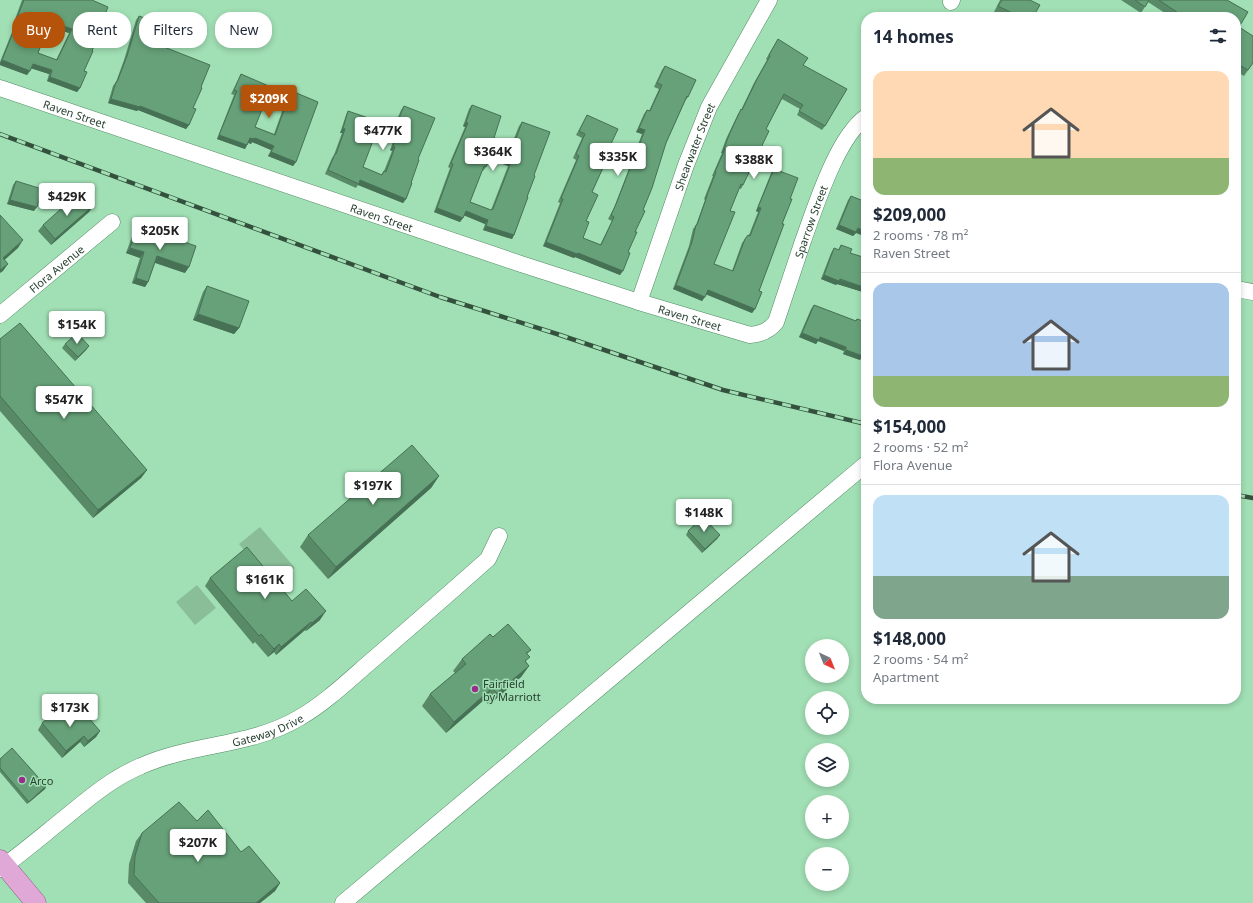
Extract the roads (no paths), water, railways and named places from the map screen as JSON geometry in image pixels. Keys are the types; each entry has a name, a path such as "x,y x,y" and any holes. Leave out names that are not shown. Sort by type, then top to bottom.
{"main road":[{"path":"2,865 36,903"}],"street":[{"name":"Shearwater Street","path":"639,302 686,165 709,107 769,0"},
{"name":"Raven Street","path":"0,88 332,201 639,302 750,335 766,331"},
{"name":"Sparrow Street","path":"766,331 772,328 776,322 817,201 837,155 861,121"},
{"name":"Flora Avenue","path":"0,316 112,222"},
{"path":"1241,290 1253,292"},
{"path":"343,903 861,468"},
{"name":"Gateway Drive","path":"2,865 95,792 140,766 175,753 261,735 300,718 347,681 488,559 499,536"}],"railway":[{"path":"0,134 440,297 557,334 723,390 861,423"},
{"path":"1241,496 1253,498"}],"place":[{"name":"Fairfield by Marriott","path":"475,689"},
{"name":"Arco","path":"22,780"}]}
